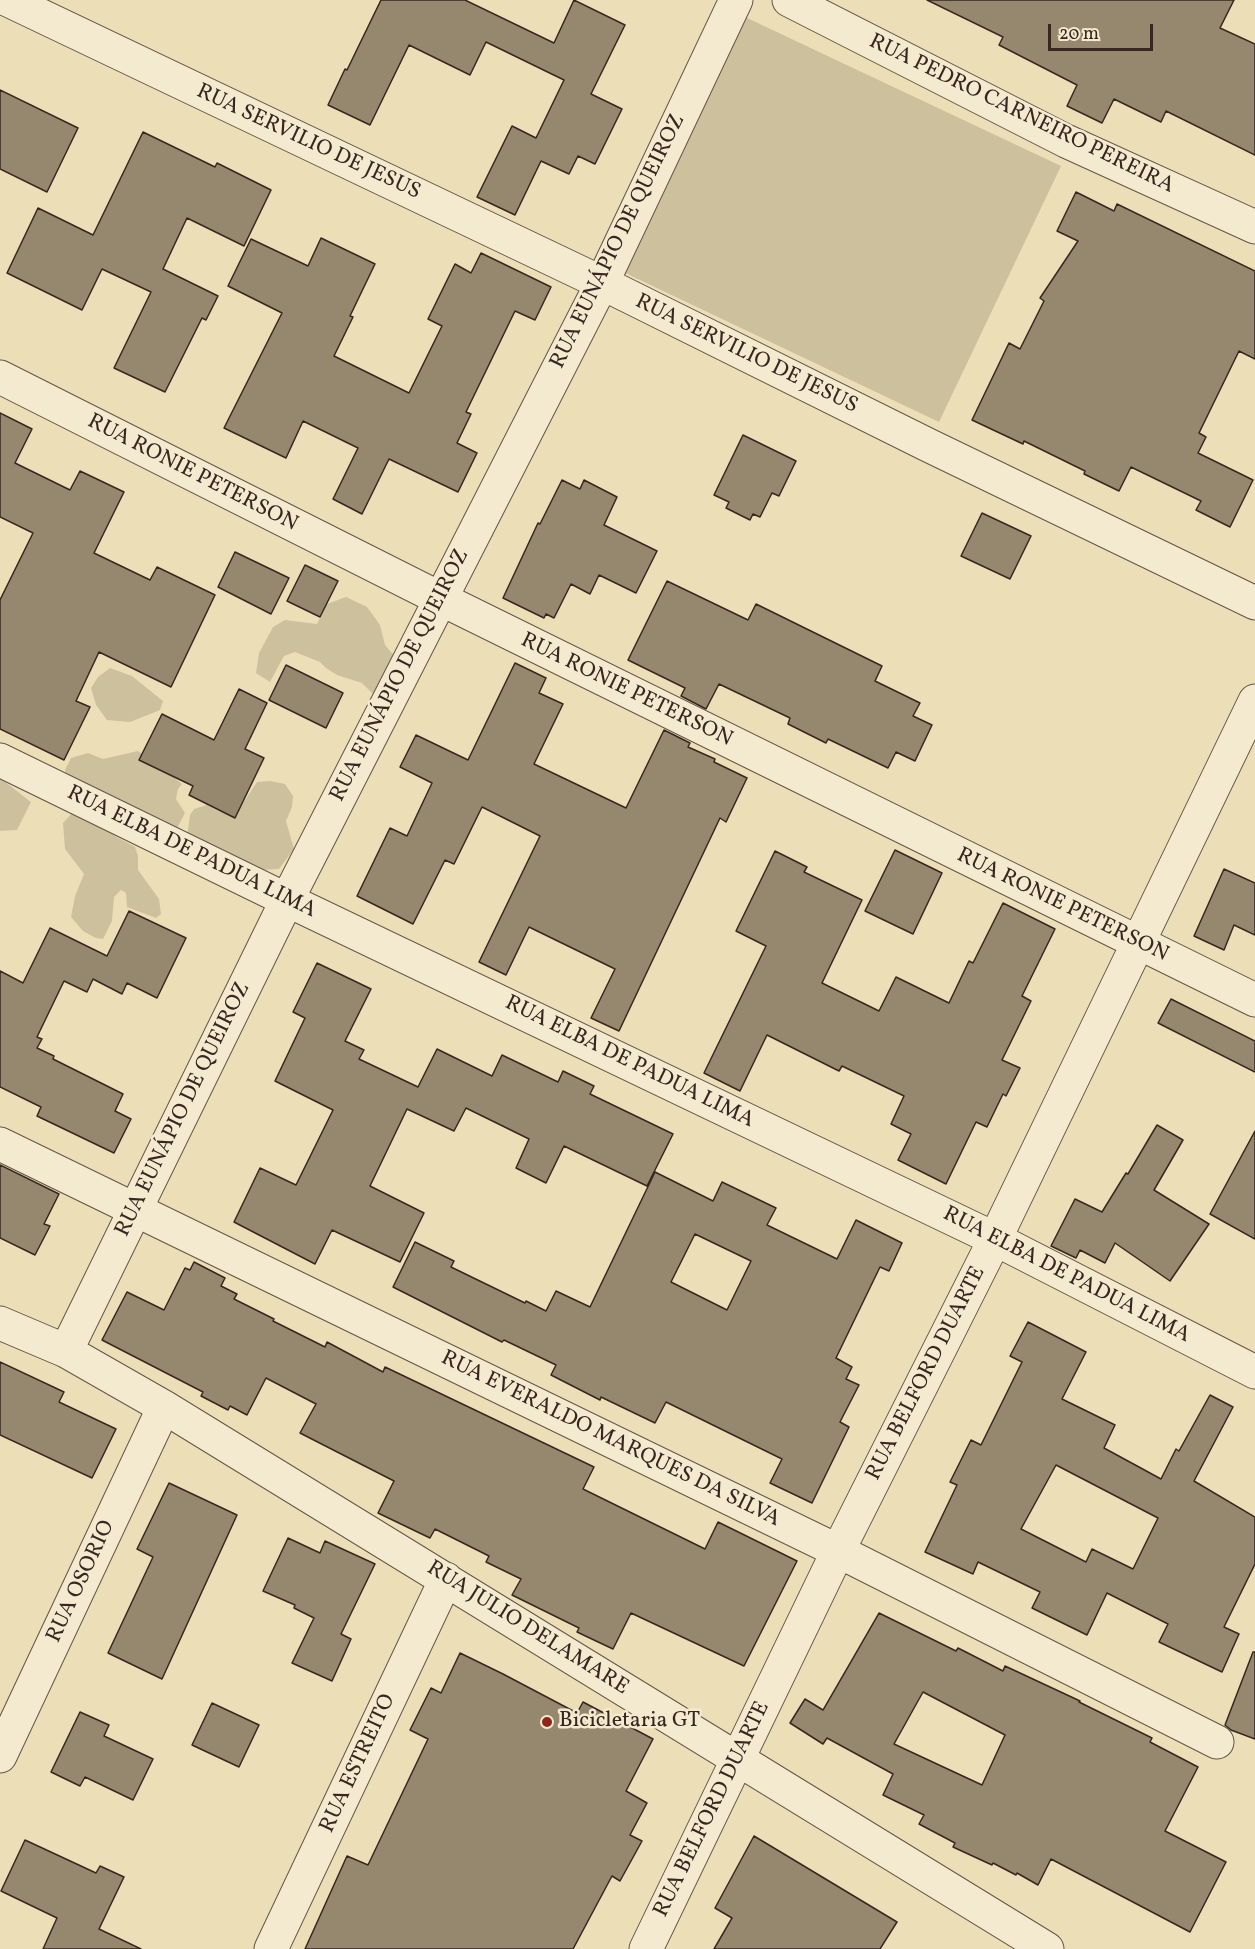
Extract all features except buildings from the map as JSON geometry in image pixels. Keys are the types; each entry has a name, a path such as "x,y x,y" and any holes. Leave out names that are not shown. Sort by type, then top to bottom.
{"street":[{"name":"RUA SERVILIO DE JESUS","path":"8,0 602,283 928,446 1255,603"},
{"name":"RUA EUNÁPIO DE QUEIROZ","path":"66,1351 287,900 602,283 736,0"},
{"name":"RUA PEDRO CARNEIRO PEREIRA","path":"789,0 1066,141 1255,227"},
{"name":"RUA RONIE PETERSON","path":"0,377 441,599 1255,1000"},
{"name":"RUA BELFORD DUARTE","path":"646,1949 838,1551 995,1239 1255,701"},
{"name":"RUA ELBA DE PADUA LIMA","path":"0,760 995,1239 1255,1372"},
{"name":"RUA EVERALDO MARQUES DA SILVA","path":"0,1144 838,1551 1217,1742"},
{"name":"RUA JULIO DELAMARE","path":"0,1323 66,1351 164,1407 1047,1949"},
{"name":"RUA OSORIO","path":"0,1756 164,1407"},
{"name":"RUA ESTREITO","path":"271,1949 446,1579"}],"shaded area":[{"path":"745,17 1061,166 939,422 621,271"},
{"path":"346,597 367,607 380,625 385,645 401,664 376,697 362,683 337,675 320,662 295,652 284,656 270,682 256,673 259,653 273,627 285,620 317,624 327,604"},
{"path":"110,668 132,676 163,701 160,710 130,722 107,720 96,705 91,688 98,677"},
{"path":"138,751 182,784 178,789 176,799 185,813 170,842 67,788 65,770 71,758 88,753 103,759"},
{"path":"0,778 31,802 17,830 0,831"},
{"path":"270,781 285,784 293,796 292,807 286,821 294,849 279,869 259,870 187,837 190,815 194,809 207,805 218,811 236,814 257,782"},
{"path":"73,812 105,820 115,836 135,847 138,856 138,870 159,899 161,914 156,918 127,907 126,893 121,890 114,897 112,921 103,939 83,931 71,917 75,896 84,874 65,849 63,823"}],"place":[{"name":"Bicicletaria GT","path":"547,1722"}]}
